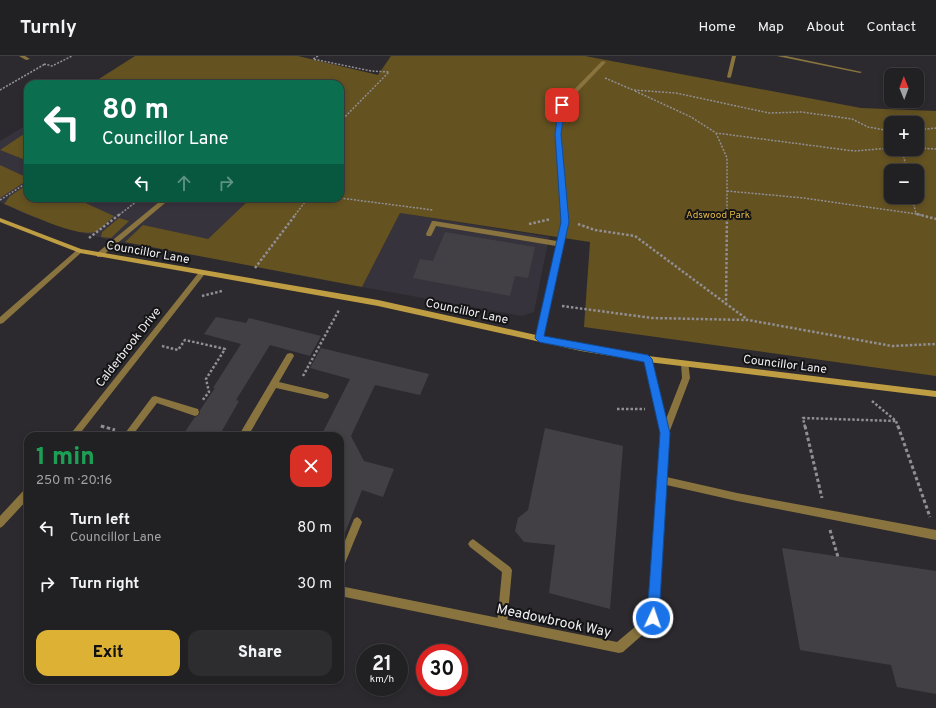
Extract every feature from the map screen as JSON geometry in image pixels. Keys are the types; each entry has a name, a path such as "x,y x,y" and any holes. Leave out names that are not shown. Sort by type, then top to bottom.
{"street":[{"path":"21,56 28,59"},
{"path":"728,77 734,56"},
{"path":"779,56 860,72"},
{"path":"539,338 565,222 558,134 562,105 604,62"},
{"path":"99,255 163,202"},
{"name":"Councillor Lane","path":"0,220 77,250 99,255 346,298 648,359 936,394"},
{"path":"429,234 434,223 561,244"},
{"path":"0,321 77,250"},
{"name":"Calderbrook Drive","path":"76,432 202,273"},
{"path":"246,432 290,356"},
{"name":"Meadowbrook Way","path":"344,591 619,648 653,618 665,433 648,359"},
{"name":"Meadowbrook Way","path":"665,433 686,378 685,363"},
{"path":"274,384 325,396"},
{"path":"130,432 155,399 195,412"},
{"path":"662,480 738,497 936,535"},
{"path":"0,523 24,496"},
{"path":"344,555 357,522"},
{"path":"473,544 507,570 502,624"}],"path":[{"path":"28,59 52,66 72,56"},
{"path":"318,56 313,59 371,71 389,72 344,118"},
{"path":"0,90 45,64"},
{"path":"595,72 612,82 633,90 691,118 716,133 757,137 854,151 884,149"},
{"path":"633,90 676,93 770,113 802,112 852,119 868,127 884,130"},
{"path":"924,129 936,128"},
{"path":"716,133 727,158 726,305"},
{"path":"924,148 936,149"},
{"path":"0,200 24,185"},
{"path":"727,191 804,198 916,214 936,219"},
{"path":"77,250 136,202"},
{"path":"254,270 305,202"},
{"path":"914,204 916,214"},
{"path":"565,222 595,230 635,236 748,320"},
{"path":"296,389 346,298"},
{"path":"547,304 652,318 748,320 892,346 936,344"},
{"path":"146,342 178,350 185,340 225,349 206,379 209,392 195,412"},
{"path":"850,383 896,421 931,520"},
{"path":"617,409 659,408"},
{"path":"838,557 803,418 896,421"},
{"path":"85,422 118,432"}],"shaded area":[{"path":"24,126 24,202 247,202 206,241 185,253 109,240 69,229 23,213 0,202 0,141"},
{"path":"400,213 549,237 534,312 522,316 362,287"}],"green space":[{"name":"Adswood Park","path":"135,56 298,56 378,75 391,56 585,56 861,108 936,111 936,376 584,327 590,242 400,213 362,287 125,242 143,225 208,239 247,202 344,202 344,80 97,80"},
{"path":"24,134 24,159 0,150"},
{"path":"0,165 24,176 24,183 0,198"},
{"path":"24,187 24,202 83,202 114,216 98,231 87,233 76,231 36,218 4,204 10,196"},
{"path":"119,218 129,221 111,238 101,237 102,232"}],"building":[{"path":"445,232 535,247 528,278 515,276 510,296 413,278 420,259 433,261"},
{"path":"216,317 246,323 249,318 321,336 310,356 270,345 236,400 239,401 221,432 185,432 195,417 199,415 200,410 215,388 213,388 241,344 204,334"},
{"path":"321,348 429,374 420,395 375,385 351,436 364,461 394,469 383,497 362,490 344,535 344,432 323,432 350,379 310,368"},
{"path":"545,428 623,446 610,609 549,593 555,545 524,542 515,531 518,518 528,510"},
{"path":"782,548 936,571 936,694 897,687 891,665 800,650"}],"route":[{"path":"562,105 558,134 565,222 539,338 581,348 648,359 665,433 653,618"}]}
